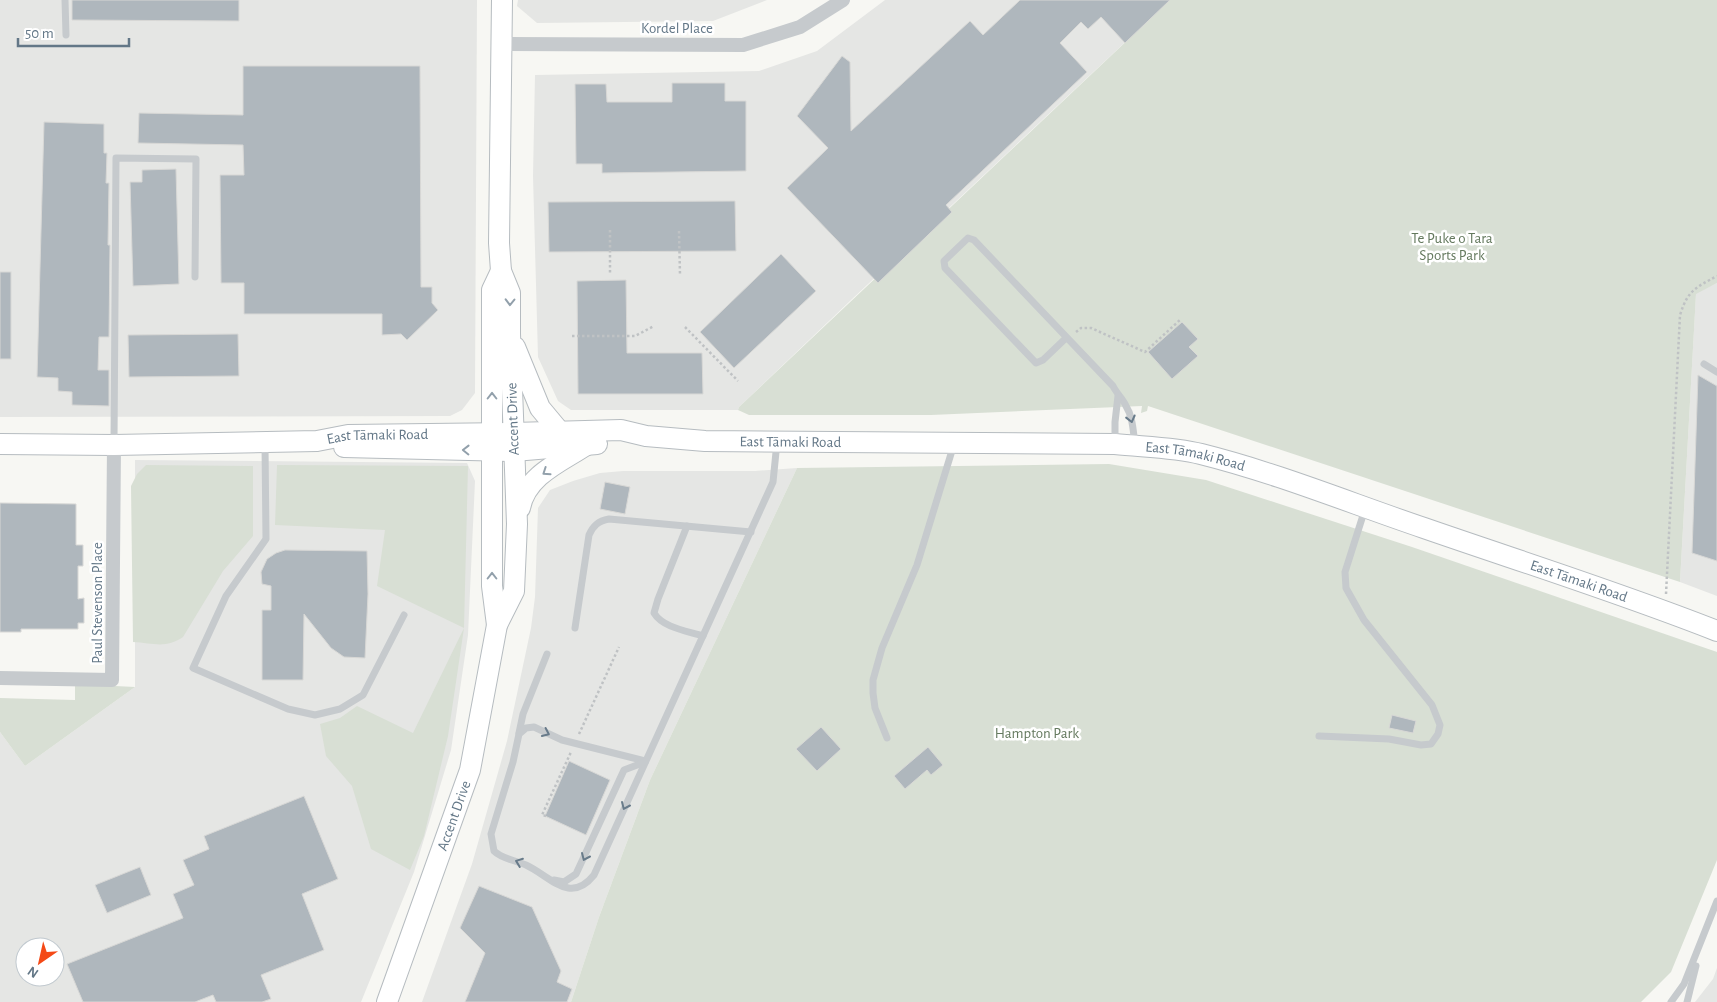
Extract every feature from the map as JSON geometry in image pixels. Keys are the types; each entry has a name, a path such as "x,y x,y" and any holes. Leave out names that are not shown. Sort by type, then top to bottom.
{"main road":[{"name":"Accent Drive","path":"386,1002 470,770 497,625 514,591 517,524 510,292 501,271 499,233 502,0"},
{"name":"Accent Drive","path":"497,625 492,586 492,290 501,271"},
{"path":"510,334 540,408 560,432"},
{"name":"East Tāmaki Road","path":"514,442 560,432 621,430 646,436 705,441 1115,444 1200,454 1285,479 1665,610 1717,631"},
{"name":"East Tāmaki Road","path":"0,444 114,445 318,441 349,448 492,442 621,443 646,436"},
{"path":"517,524 520,504 532,481 586,444"}],"street":[{"name":"Kordel Place","path":"502,44 742,45 800,27 843,0"},
{"name":"Paul Stevenson Place","path":"0,678 112,680 114,445"}],"lane":[{"path":"65,0 66,35"},
{"path":"114,445 116,158 196,159 195,277"},
{"path":"1066,338 1043,360 1036,363 945,268 944,260 965,240 972,238 1113,386 1118,396 1126,404 1132,418 1135,446"},
{"path":"1704,364 1717,372"},
{"path":"1115,444 1118,396"},
{"path":"547,654 523,714 513,762 491,834 492,846 494,851 501,856 539,871 549,880 560,886 573,888 585,884 594,875 774,482 777,441"},
{"path":"265,442 266,539 226,596 193,668 288,709 315,715 340,709 363,695 404,616"},
{"path":"887,738 876,708 873,680 882,648 917,565 954,442"},
{"path":"1319,736 1389,739 1421,745 1432,744 1438,734 1440,725 1432,706 1364,620 1346,588 1345,572 1365,508"},
{"path":"575,628 588,535 595,524 609,519 751,532"},
{"path":"687,526 654,612 663,623 703,636"},
{"path":"519,734 526,728 534,727 562,740 645,761"},
{"path":"549,880 564,882 576,874 624,770 645,761"},
{"path":"1671,1002 1684,984 1717,901"},
{"path":"1687,1002 1702,938"}],"path":[{"path":"610,230 610,274"},
{"path":"679,231 680,275"},
{"path":"1665,610 1680,315 1685,300 1694,288 1717,276"},
{"path":"1066,338 1081,328 1091,328 1144,352 1181,318"},
{"path":"572,336 635,336 654,326"},
{"path":"685,327 738,381"},
{"path":"614,658 619,647"}],"shaded area":[{"path":"0,0 477,0 475,393 462,410 450,416 0,417"},
{"path":"518,0 767,0 713,21 537,23 517,6"},
{"path":"885,0 1170,0 850,301 738,410 571,410 558,401 538,357 533,176 535,75 759,71 817,51"},
{"path":"1717,283 1717,596 1680,582 1696,293"},
{"path":"135,460 467,463 475,481 468,635 451,750 414,872 361,1002 0,1002 0,732 25,766 135,687"},
{"path":"797,468 650,780 599,917 571,1002 422,1002 472,864 507,741 531,628 535,597 538,508 550,490 600,473 623,471 755,471"},
{"path":"1717,968 1717,1002 1695,1002 1713,979"}],"green space":[{"name":"Te Puke o Tara Sports Park","path":"1170,0 1717,0 1717,283 1696,294 1680,582 1148,406 1147,411 1141,413 1142,406 931,415 749,415 738,410"},
{"name":"Hampton Park","path":"1109,464 1206,480 1412,547 1717,652 1717,860 1671,972 1641,1002 571,1002 599,917 650,780 797,468"},
{"path":"146,465 253,466 253,536 223,571 183,637 177,641 165,644 133,642 131,486 137,474"},
{"path":"277,465 468,466 464,628 377,586 385,530 275,525"},
{"path":"464,628 448,736 424,836 410,870 371,849 352,786 326,756 320,724 340,718 357,706 413,733"},
{"path":"75,684 135,687 25,766 0,732 0,698 75,700"}],"building":[{"path":"72,0 239,0 239,21 72,20"},
{"path":"1020,0 1170,0 1125,43 1101,17 1088,29 1081,22 1060,43 1087,72 946,205 952,212 878,283 787,188 828,148 797,116 842,56 850,62 851,131 970,21 983,35"},
{"path":"243,66 420,66 421,287 432,287 432,303 438,310 407,340 401,334 382,335 382,314 244,314 244,283 221,283 220,175 244,175 243,145 138,143 139,113 243,115"},
{"path":"672,83 725,83 725,101 746,101 746,171 602,173 602,164 576,164 575,84 606,84 607,102 672,102"},
{"path":"44,122 104,124 104,153 107,153 106,183 109,183 109,337 99,337 98,370 109,370 109,406 72,405 72,392 58,391 58,378 37,377"},
{"path":"176,169 179,284 133,286 130,182 142,182 142,170"},
{"path":"735,201 736,251 549,252 548,202"},
{"path":"781,254 816,291 734,368 700,332"},
{"path":"0,272 11,272 11,359 0,359"},
{"path":"626,280 627,353 702,353 703,394 578,394 577,281"},
{"path":"1182,322 1198,339 1189,347 1198,356 1172,379 1148,352"},
{"path":"238,334 239,376 129,377 128,335"},
{"path":"1698,375 1717,386 1717,561 1692,553"},
{"path":"605,482 630,487 625,514 600,509"},
{"path":"0,503 76,504 76,545 83,545 83,566 78,566 78,599 84,598 84,623 78,623 78,629 21,629 21,632 0,632"},
{"path":"285,550 367,551 368,594 365,658 344,657 331,648 304,614 303,680 262,680 262,610 271,610 271,586 262,584 261,572 267,559"},
{"path":"1392,715 1416,721 1413,733 1389,728"},
{"path":"821,727 841,749 817,771 796,749"},
{"path":"928,747 943,765 931,775 927,770 905,789 894,776"},
{"path":"569,761 610,780 586,835 545,816"},
{"path":"304,796 338,879 302,894 324,950 261,975 271,999 262,1002 216,1002 213,995 195,1002 83,1002 67,964 183,918 173,894 194,885 183,860 209,849 204,836"},
{"path":"140,867 151,895 107,913 95,885"},
{"path":"479,886 532,907 561,971 557,982 572,989 567,1002 465,1002 485,953 460,928"}]}
